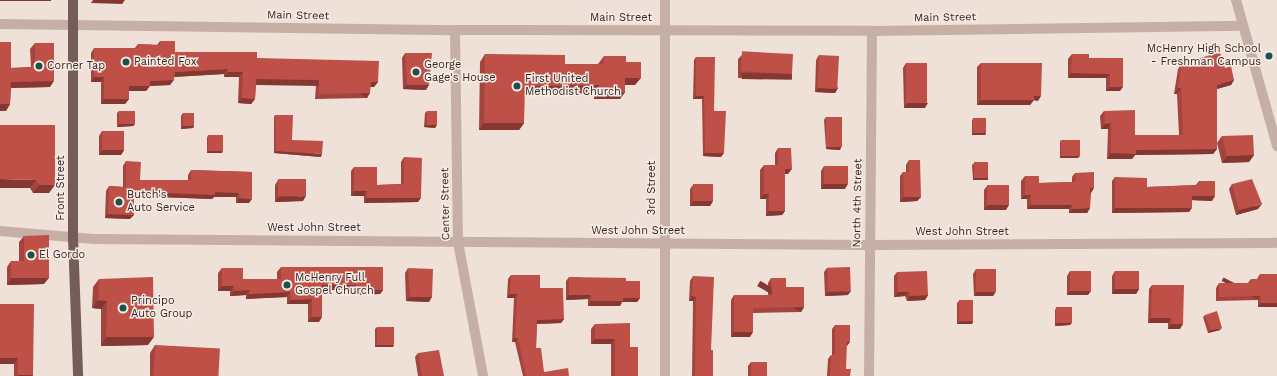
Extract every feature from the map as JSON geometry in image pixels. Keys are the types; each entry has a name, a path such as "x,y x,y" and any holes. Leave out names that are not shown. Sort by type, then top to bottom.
{"main road":[{"name":"Front Street","path":"73,0 73,237 78,376"}],"street":[{"name":"3rd Street","path":"665,0 663,243 665,376"},
{"path":"1236,0 1277,146"},
{"name":"Main Street","path":"0,24 455,30 872,31 1243,26"},
{"name":"Center Street","path":"455,30 458,242 483,376"},
{"name":"North 4th Street","path":"869,376 872,31"},
{"name":"West John Street","path":"0,232 94,239 869,245 1277,243"}],"building":[{"path":"160,41 175,41 175,52 257,52 257,58 379,61 378,82 371,82 370,93 319,94 319,80 256,79 255,99 242,98 243,72 228,72 228,69 175,72 174,80 150,81 150,86 129,86 129,99 104,99 104,77 94,77 94,48 138,48 138,44 160,45"},
{"path":"0,42 11,42 11,68 35,67 35,43 54,43 54,81 11,82 10,104 0,104"},
{"path":"742,51 793,54 792,74 741,71"},
{"path":"1220,52 1225,68 1231,66 1234,80 1217,85 1217,149 1136,150 1136,154 1111,153 1111,123 1105,124 1104,111 1135,110 1135,135 1183,135 1181,88 1178,88 1181,64"},
{"path":"405,53 432,53 429,85 407,85"},
{"path":"485,54 565,55 565,64 603,64 604,56 626,56 626,62 641,62 641,78 625,78 625,92 599,92 599,85 525,86 524,123 484,123"},
{"path":"1072,54 1089,54 1089,58 1123,58 1123,87 1110,87 1110,74 1071,73"},
{"path":"819,55 839,56 837,89 817,88"},
{"path":"696,57 715,57 714,111 726,111 724,153 705,153 704,96 696,96"},
{"path":"906,63 927,63 927,103 906,103"},
{"path":"981,63 1042,63 1041,96 1034,96 1034,100 981,100"},
{"path":"119,111 135,111 135,124 119,124"},
{"path":"427,111 437,111 437,125 427,125"},
{"path":"183,113 194,113 194,126 183,126"},
{"path":"275,115 293,115 292,140 323,141 322,154 276,151"},
{"path":"826,117 842,117 842,147 826,147"},
{"path":"973,118 986,118 986,133 973,133"},
{"path":"0,125 55,125 55,185 39,185 36,180 0,179"},
{"path":"102,131 124,131 124,150 102,150"},
{"path":"208,135 223,135 223,151 208,151"},
{"path":"1253,135 1254,155 1227,156 1222,136"},
{"path":"1061,140 1080,140 1080,156 1061,156"},
{"path":"778,148 791,148 792,169 785,169 785,211 769,211 769,194 764,194 764,165 778,165"},
{"path":"404,157 422,158 421,198 367,198 367,191 354,191 354,167 377,167 377,185 404,184"},
{"path":"909,160 920,160 921,197 904,197 903,172 909,172"},
{"path":"126,161 141,162 140,180 191,180 191,170 252,172 252,199 239,198 239,193 215,192 215,195 134,192 134,215 108,214 109,186 126,187"},
{"path":"974,162 988,162 988,178 974,178"},
{"path":"824,166 848,166 848,184 824,184"},
{"path":"1094,172 1094,188 1090,188 1090,208 1072,209 1072,205 1031,205 1031,195 1025,195 1025,176 1039,176 1039,183 1076,182 1075,173"},
{"path":"1115,177 1147,178 1147,187 1198,185 1199,181 1215,181 1215,196 1192,196 1192,208 1115,208"},
{"path":"278,179 306,179 306,196 278,196"},
{"path":"1252,179 1262,204 1239,210 1232,184"},
{"path":"693,184 713,184 713,201 693,201"},
{"path":"987,185 1009,185 1009,205 987,205"},
{"path":"49,235 49,278 11,278 11,261 24,261 24,236"},
{"path":"281,267 383,267 383,290 357,290 357,285 322,285 322,317 312,317 312,299 291,300 290,292 249,294 250,290 234,291 234,286 222,286 222,268 243,268 243,279 281,279"},
{"path":"850,267 851,291 828,292 827,268"},
{"path":"408,268 433,269 432,297 410,297"},
{"path":"976,269 996,269 996,292 976,292"},
{"path":"927,271 928,295 910,296 909,292 898,292 897,272"},
{"path":"1070,271 1091,271 1091,291 1070,291"},
{"path":"1115,271 1139,271 1139,289 1115,289"},
{"path":"1260,274 1277,274 1277,303 1261,303 1260,296 1219,297 1219,283 1251,283 1251,279 1260,279"},
{"path":"511,275 540,275 540,288 563,288 564,319 537,320 536,348 541,348 544,372 568,368 569,376 526,376 518,338 515,338 517,294 510,294"},
{"path":"693,276 714,277 711,350 713,350 713,376 695,376 696,297 692,296"},
{"path":"153,277 154,337 106,337 107,301 98,300 99,279"},
{"path":"569,277 626,278 626,281 640,281 640,298 623,298 623,301 591,301 591,295 569,295"},
{"path":"771,278 786,278 786,287 804,287 804,307 753,308 753,332 734,332 734,295 772,295"},
{"path":"1152,285 1184,285 1183,324 1171,324 1171,318 1151,318"},
{"path":"959,300 973,300 973,321 959,321"},
{"path":"0,304 34,304 33,375 18,375 18,358 0,358"},
{"path":"1056,307 1072,307 1072,323 1056,323"},
{"path":"1217,311 1222,328 1210,330 1205,315"},
{"path":"630,323 630,347 638,347 638,376 615,376 615,339 595,339 595,324"},
{"path":"835,325 850,325 850,342 847,342 846,369 851,369 850,376 830,376 831,355 835,355"},
{"path":"377,327 394,327 394,345 377,345"},
{"path":"155,345 220,348 218,376 153,376"},
{"path":"439,350 444,376 422,376 418,353"},
{"path":"751,362 767,362 767,376 751,376"}],"place":[{"name":"McHenry High School - Freshman Campus","path":"1269,56"},
{"name":"Painted Fox","path":"126,62"},
{"name":"Corner Tap","path":"39,66"},
{"name":"George Gage's House","path":"416,72"},
{"name":"First United Methodist Church","path":"517,86"},
{"name":"Butch's Auto Service","path":"119,202"},
{"name":"El Gordo","path":"31,255"},
{"name":"McHenry Full Gospel Church","path":"287,285"},
{"name":"Principo Auto Group","path":"123,308"}]}
